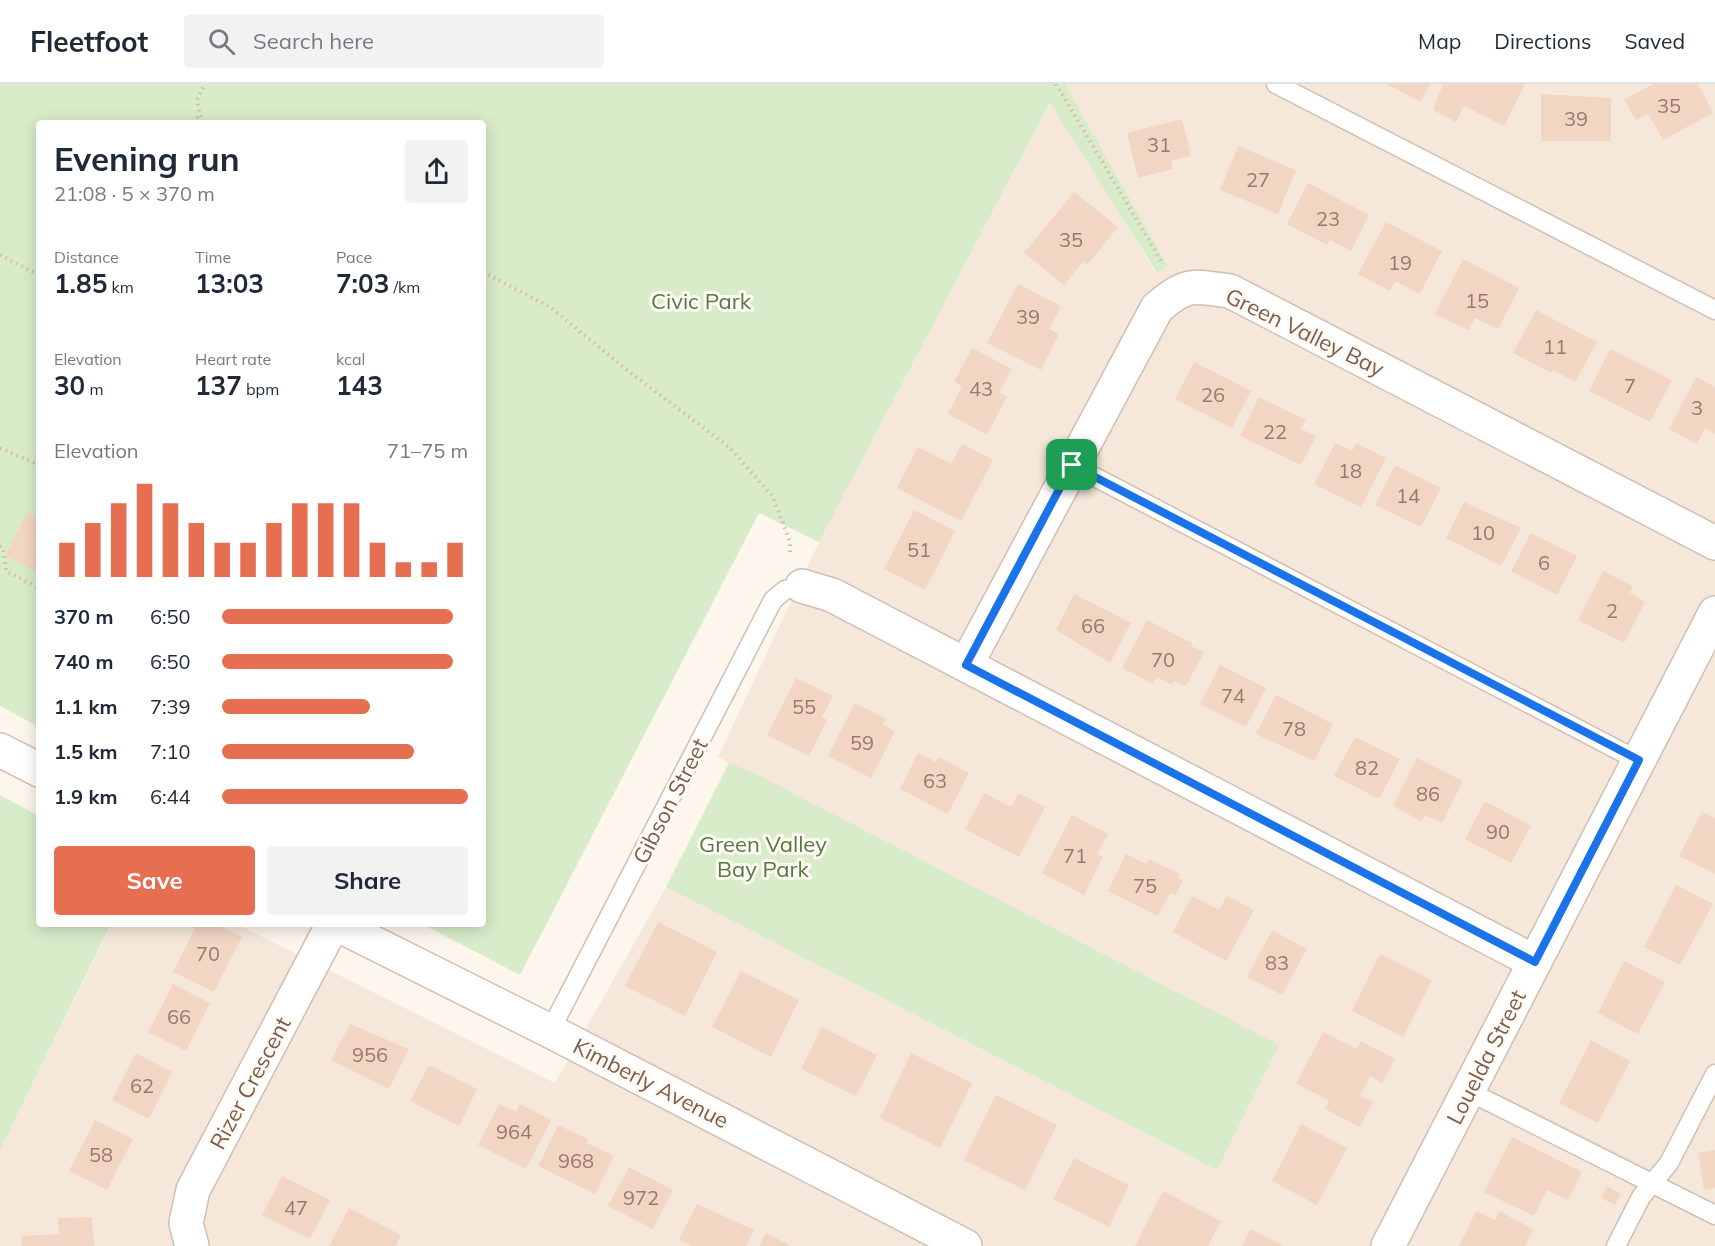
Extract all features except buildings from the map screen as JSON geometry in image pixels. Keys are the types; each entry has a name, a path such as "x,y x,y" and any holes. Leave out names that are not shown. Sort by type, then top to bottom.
{"street":[{"name":"Green Valley Bay","path":"1179,290 1196,286 1230,291 1715,543"},
{"path":"966,665 1157,308 1179,290"},
{"path":"796,587 832,595 1535,962"},
{"name":"Louelda Street","path":"1388,1246 1715,613"},
{"path":"0,750 36,768"},
{"name":"Rizer Crescent","path":"192,1246 186,1223 193,1190 333,927"},
{"name":"Kimberly Avenue","path":"341,927 550,1031 965,1246"}],"lane":[{"path":"1276,84 1715,310"},
{"path":"1072,465 1639,760"},
{"name":"Gibson Street","path":"550,1031 773,600 796,587"},
{"path":"1616,1246 1641,1197 1669,1163 1715,1074"},
{"path":"1468,1091 1715,1215"}],"path":[{"path":"201,120 197,100 205,84"},
{"path":"1056,84 1179,290"},
{"path":"195,120 200,114"},
{"path":"0,255 36,273"},
{"path":"486,274 550,307 627,370 730,448 772,497 790,542 796,587"},
{"path":"0,448 36,464"},
{"path":"0,546 3,548 6,571 36,586"}],"shaded area":[{"path":"1065,84 1715,84 1715,1246 0,1246 0,1150 111,927 243,927 555,1083 666,887 1217,1170 729,763 718,757 819,542 1051,102 1156,273 1168,266"}],"green space":[{"name":"Civic Park","path":"0,84 1065,84 1168,266 1157,273 1050,103 819,542 759,513 520,975 428,927 486,927 486,120 36,120 36,725 0,706"},
{"name":"Green Valley Bay Park","path":"729,763 754,773 1279,1045 1217,1170 666,887"},
{"path":"0,795 36,814 36,927 110,927 0,1150"}],"route":[{"path":"1072,465 1639,760 1535,962 966,665 1072,465"}]}
